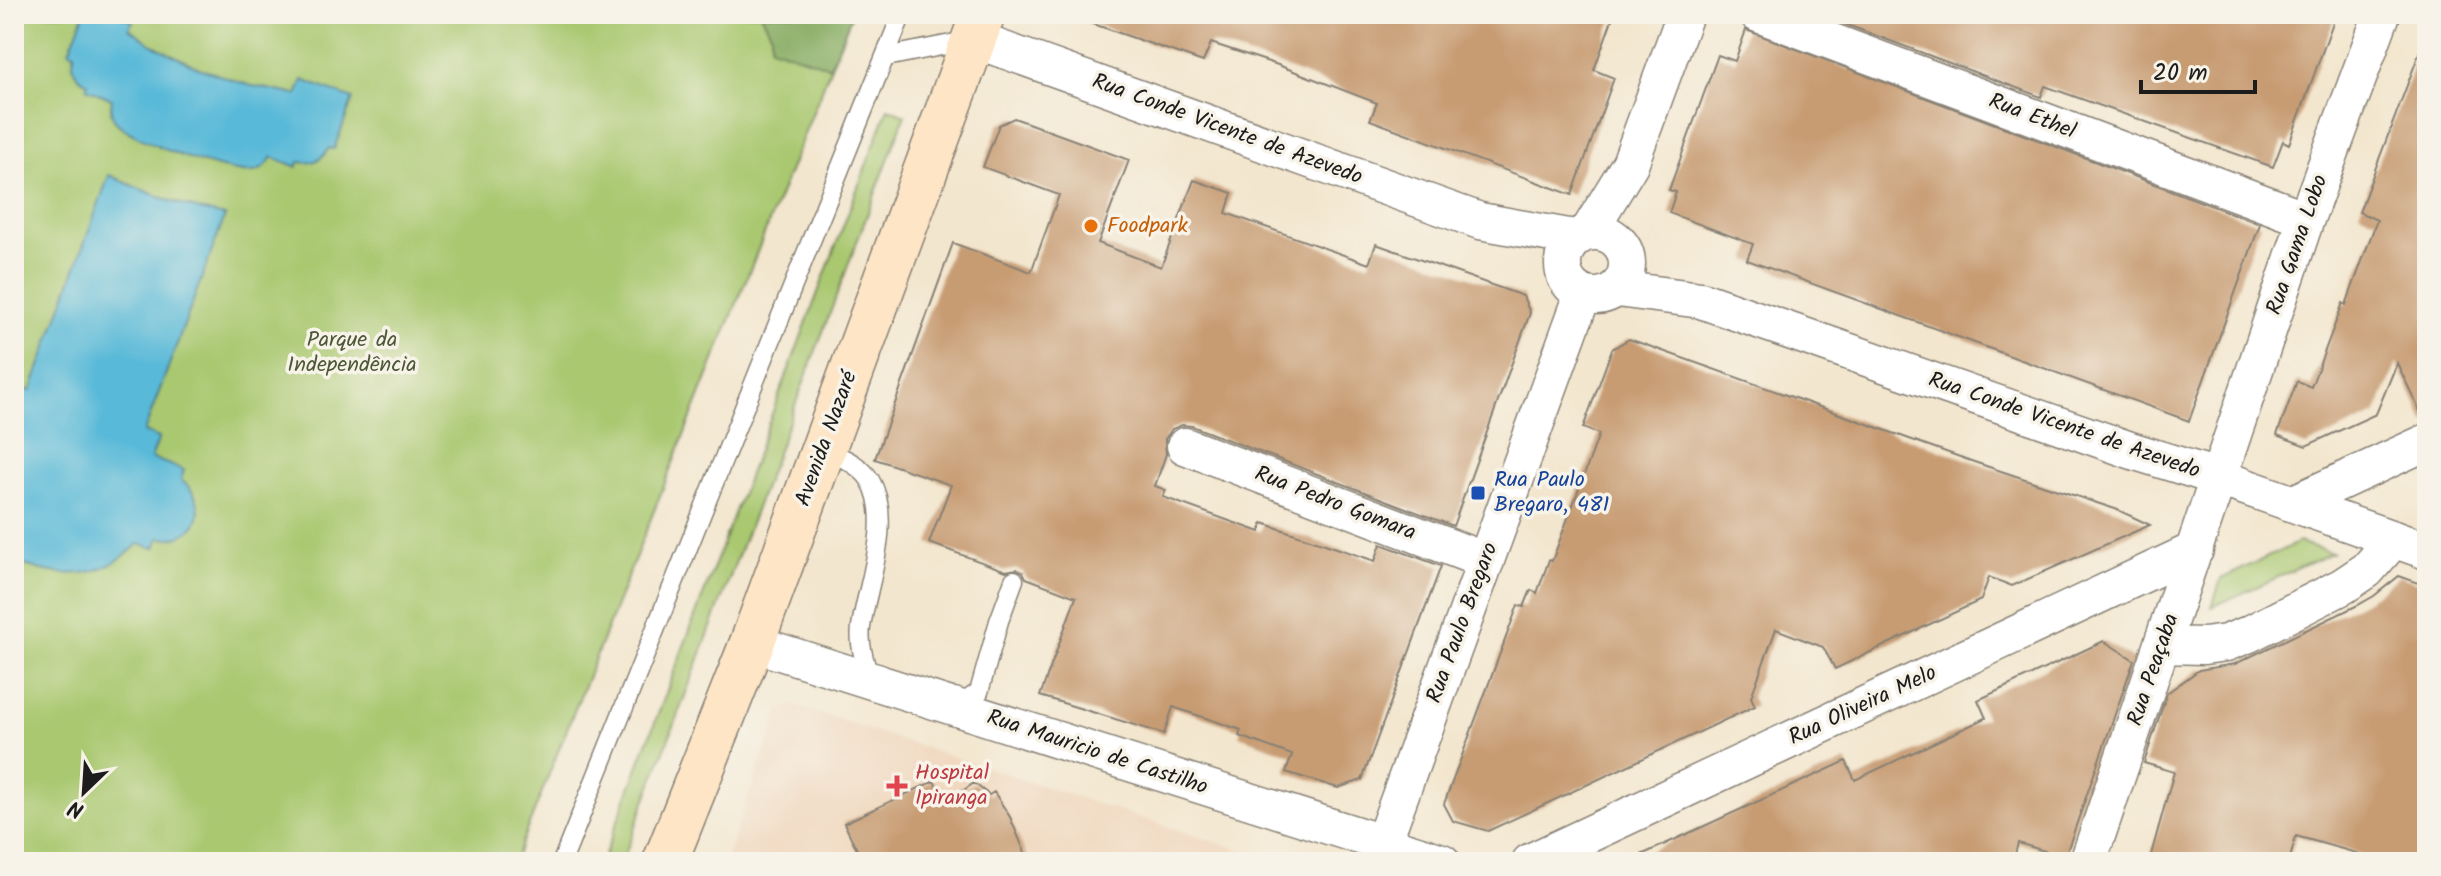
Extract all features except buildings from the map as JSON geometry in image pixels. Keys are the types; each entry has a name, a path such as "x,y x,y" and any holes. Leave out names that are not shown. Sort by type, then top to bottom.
{"main road":[{"name":"Avenida Nazaré","path":"665,862 752,643 824,449 971,22"}],"street":[{"path":"1602,240 1628,270 1588,286 1563,256 1602,240 1685,14"},
{"name":"Rua Ethel","path":"1758,14 2306,219"},
{"name":"Rua Gama Lobo","path":"2217,477 2306,219 2382,14"},
{"name":"Rua Conde Vicente de Azevedo","path":"971,22 1480,221 1588,286 1701,300"},
{"name":"Rua Conde Vicente de Azevedo","path":"1480,221 1602,240 1701,300 2411,545"},
{"name":"Rua Paulo Bregaro","path":"1380,852 1588,286"},
{"path":"2294,503 2427,442"},
{"name":"Rua Pedro Gomara","path":"1185,446 1486,561"},
{"name":"Rua Peaçaba","path":"2088,862 2217,477"},
{"path":"2163,645 2226,643 2249,634 2343,586 2411,545"},
{"name":"Rua Oliveira Melo","path":"1530,862 2195,550"},
{"name":"Rua Mauricio de Castilho","path":"752,643 1380,852 1442,862"}],"lane":[{"path":"562,862 902,14"},
{"path":"886,57 971,22"},
{"path":"824,449 854,465 869,478 877,496 876,560 861,629 861,650 867,670 966,701 979,692 1014,580"}],"shaded area":[{"name":"Hospital Ipiranga","path":"793,705 1277,862 725,862 780,709"}],"green space":[{"name":"Parque da Independência","path":"14,14 852,14 514,862 14,862"},
{"path":"761,14 852,14 830,67 771,47 771,33"},
{"path":"888,108 905,115 622,862 602,862"},
{"path":"2299,542 2332,553 2212,607 2221,579"}],"water":[{"path":"84,14 115,14 133,21 129,28 151,44 199,68 248,85 297,95 303,80 353,99 334,149 329,148 313,162 299,162 297,167 272,157 259,170 241,172 201,162 136,136 113,118 112,99 86,88 88,83 75,71 75,53 69,51"},
{"path":"109,175 166,199 225,216 144,432 159,438 151,458 184,470 181,480 197,500 199,510 192,528 173,538 159,538 155,548 139,544 101,569 64,574 14,561 14,390 16,385 31,391"}],"place":[{"name":"Foodpark","path":"1091,226"},
{"name":"Rua Paulo Bregaro, 481","path":"1478,493"},
{"name":"Hospital Ipiranga","path":"897,786"}]}
